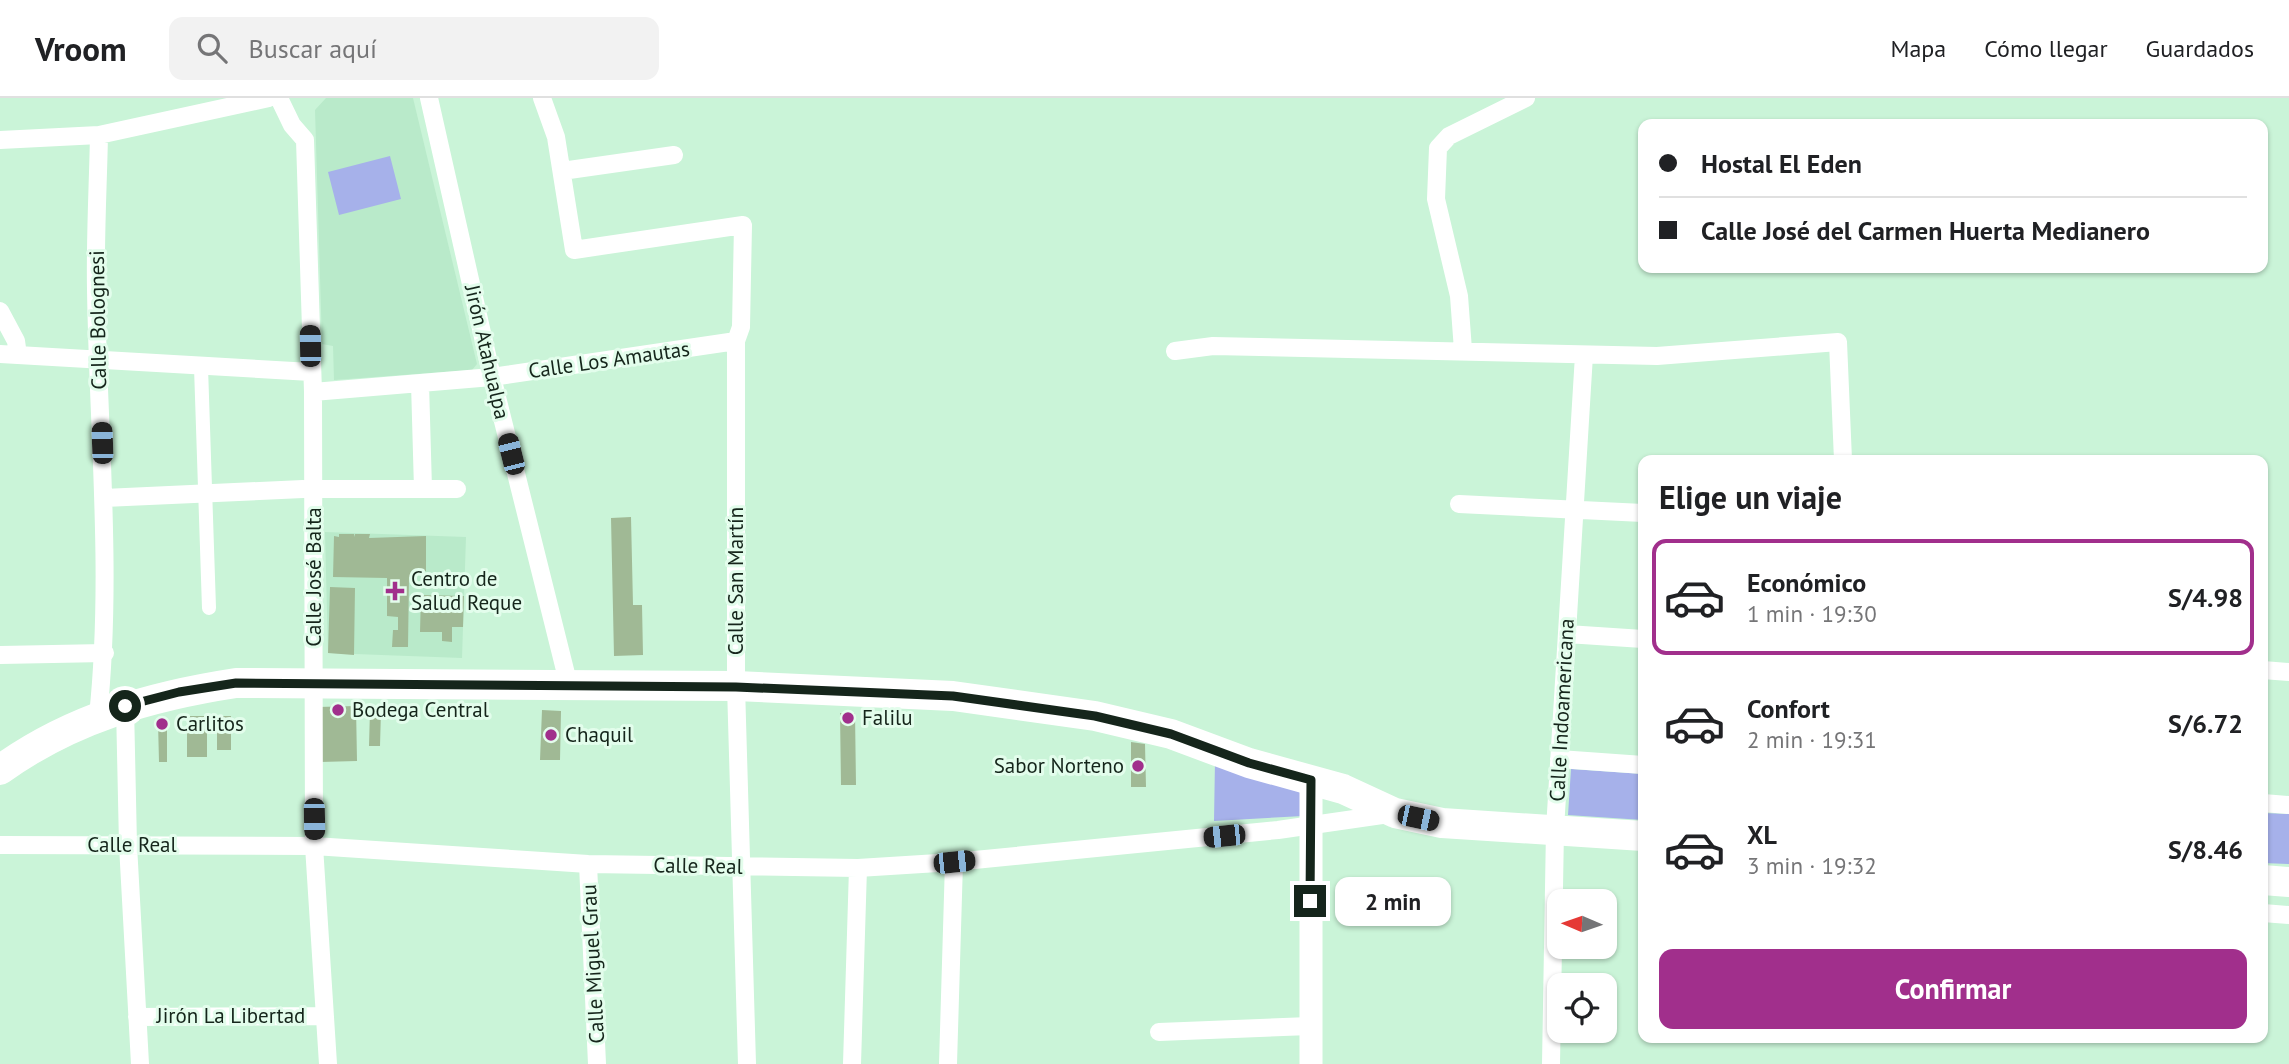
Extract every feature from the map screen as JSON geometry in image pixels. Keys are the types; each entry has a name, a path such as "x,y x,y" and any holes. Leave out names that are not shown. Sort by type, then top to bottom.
{"highway":[{"path":"0,770 27,750 112,711 179,692 236,683 736,687 953,696 1095,716 1171,734 1249,763 1343,789 1395,813 1442,823 1638,836"},
{"path":"2268,880 2289,882"}],"street":[{"path":"0,139 99,135 269,98"},
{"name":"Calle José Balta","path":"279,98 292,125 305,139 313,392 309,489 314,846 328,1064"},
{"name":"Jirón Atahualpa","path":"429,98 492,377 569,686"},
{"path":"542,98 556,137 562,171 674,155"},
{"path":"1463,350 1459,296 1436,199 1438,148 1449,136 1525,98"},
{"name":"Calle Bolognesi","path":"99,135 96,288 104,498 105,653 128,845 140,1064"},
{"name":"Calle San Martín","path":"562,171 574,250 743,225 741,327 736,341 736,687 747,1064"},
{"path":"0,311 16,341 9,355 311,372"},
{"name":"Calle Los Amautas","path":"313,392 492,377 736,341"},
{"path":"1175,351 1213,346 1584,355 1693,354 1838,342 1843,455"},
{"name":"Calle Indoamericana","path":"1551,1064 1555,829 1584,355"},
{"path":"201,367 209,608"},
{"path":"420,383 423,489"},
{"path":"104,498 309,489 457,489"},
{"path":"1460,504 1638,513"},
{"path":"1567,634 1638,639"},
{"path":"0,655 105,653"},
{"path":"2268,670 2289,672"},
{"path":"1559,759 1638,765"},
{"path":"1311,780 1311,1064"},
{"path":"2268,803 2289,805"},
{"name":"Calle Real","path":"0,845 314,846 588,864 858,868 954,862 1309,826 1395,813"},
{"path":"948,1064 954,862"},
{"name":"Calle Miguel Grau","path":"588,864 597,1064"},
{"path":"852,1064 858,868"},
{"path":"2268,913 2289,915"},
{"name":"Jirón La Libertad","path":"137,1017 325,1016"},
{"path":"1159,1032 1310,1026"}],"shaded area":[{"path":"326,98 413,98 477,364 472,370 334,380 333,346 322,344 315,110"},
{"path":"390,156 401,199 339,215 328,172"},
{"name":"Centro de Salud Reque","path":"325,532 466,537 462,658 328,653"},
{"path":"1215,761 1306,792 1303,816 1214,821"},
{"path":"1571,769 1638,774 1638,820 1568,815"},
{"path":"2268,813 2289,814 2289,864 2268,863"}],"building":[{"path":"631,517 633,605 642,605 643,655 614,656 611,518"},
{"path":"339,534 354,534 355,537 355,534 370,534 369,538 426,536 426,571 416,571 416,577 409,577 408,647 392,647 393,630 398,630 398,617 387,616 387,578 333,577 334,536 339,537"},
{"path":"330,587 355,588 354,655 328,653"},
{"path":"421,595 464,596 463,627 452,627 452,642 442,641 442,632 420,632"},
{"path":"356,706 357,761 320,762 318,707"},
{"path":"370,710 381,710 380,746 369,746"},
{"name":"Chaquil","path":"542,710 561,711 560,760 540,760"},
{"path":"840,713 855,713 856,785 841,785"},
{"path":"187,716 207,716 207,757 187,757"},
{"path":"217,716 231,716 231,750 217,750"},
{"path":"158,722 167,722 167,762 159,762"},
{"name":"Sabor Norteno","path":"1131,742 1145,744 1146,787 1131,787"}],"place":[{"name":"Centro de Salud Reque","path":"395,591"},
{"name":"Bodega Central","path":"338,710"},
{"name":"Falilu","path":"848,718"},
{"name":"Carlitos","path":"162,724"},
{"name":"Chaquil","path":"551,735"},
{"name":"Sabor Norteno","path":"1138,766"}],"route":[{"path":"125,706 179,692 236,683 349,683 736,687 953,696 1095,716 1171,734 1249,763 1311,780 1310,901"}]}
